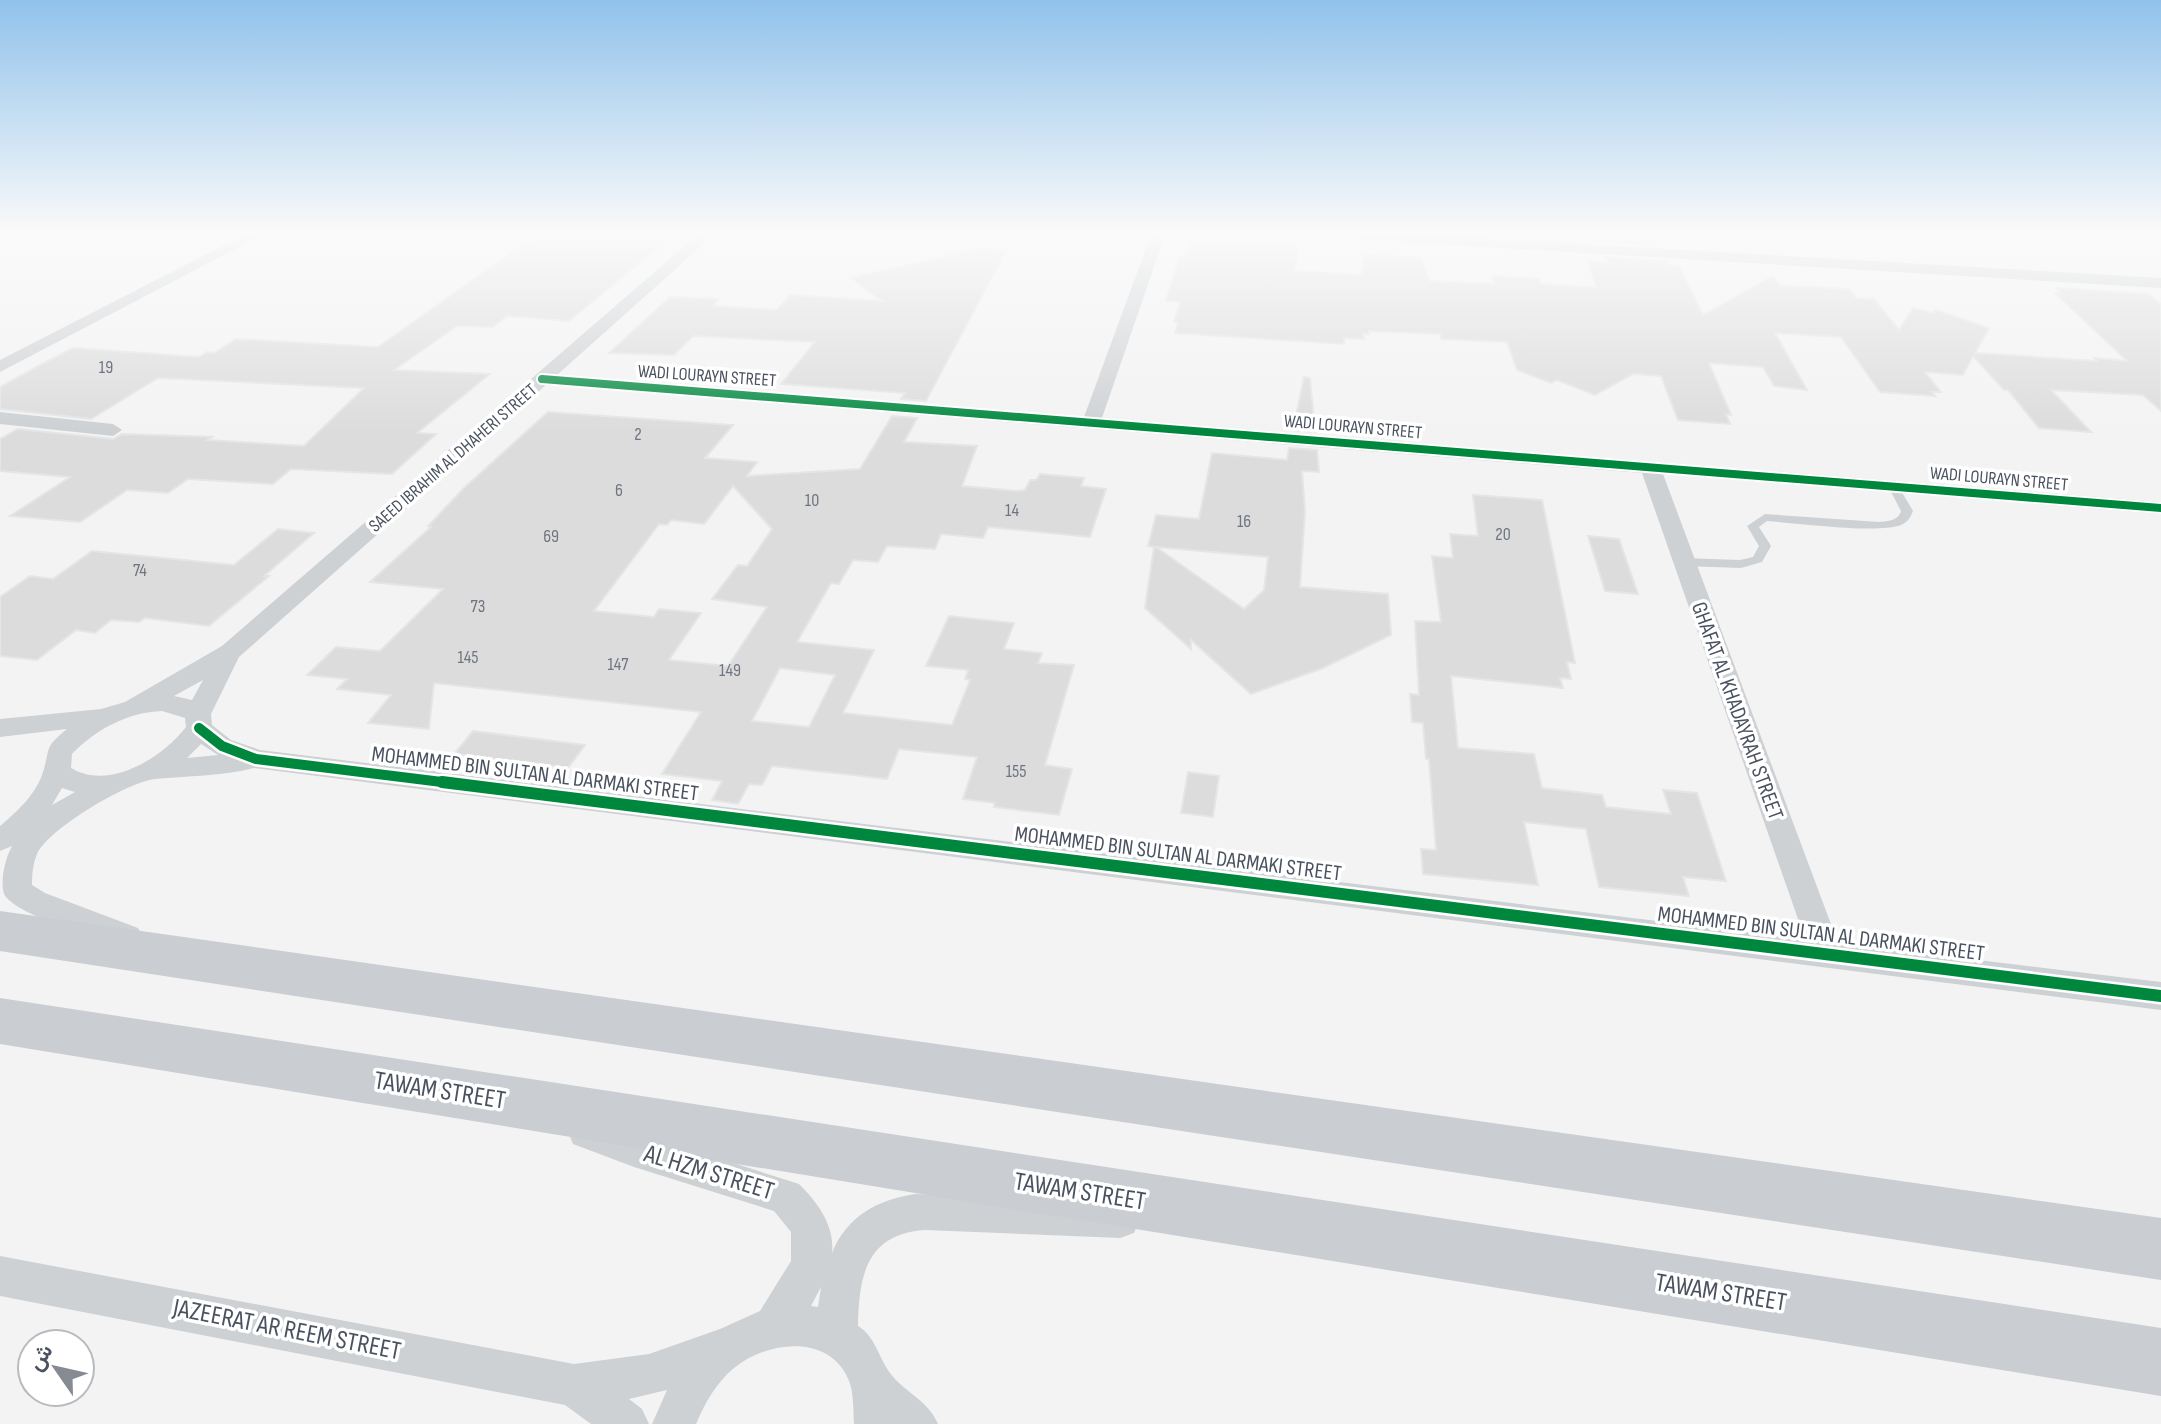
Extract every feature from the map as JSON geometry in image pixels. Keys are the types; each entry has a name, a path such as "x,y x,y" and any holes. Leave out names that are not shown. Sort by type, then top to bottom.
{"main road":[{"path":"0,931 2161,1249"},
{"name":"TAWAM STREET","path":"0,1021 2161,1362"}],"street":[{"path":"0,367 133,298"},
{"name":"SAEED IBRAHIM AL DHAHERI STREET","path":"56,768 59,752 69,740 101,718 187,679 231,651 634,298"},
{"path":"1091,422 1135,298"},
{"name":"WADI LOURAYN STREET","path":"542,379 2161,508"},
{"path":"0,418 113,430"},
{"name":"GHAFAT AL KHADAYRAH STREET","path":"1650,466 1826,954"},
{"name":"SAEED IBRAHIM AL DHAHERI STREET","path":"132,778 180,753 198,721 212,682 231,651"},
{"name":"MOHAMMED BIN SULTAN AL DARMAKI STREET","path":"128,708 175,703 189,707 222,746 256,759"},
{"path":"4,729 128,708"},
{"path":"4,729 36,744 66,780 81,785 132,778"},
{"name":"MOHAMMED BIN SULTAN AL DARMAKI STREET","path":"132,778 200,764 256,759 2161,996"},
{"path":"0,840 31,816 45,799 56,768"},
{"path":"132,778 62,813 38,832 22,852 14,872 17,890 54,910 187,959"},
{"name":"AL HZM STREET","path":"540,1107 609,1142 786,1197 802,1210 811,1228 813,1250 810,1268 804,1283 775,1325"},
{"path":"837,1335 838,1293 843,1270 862,1239 890,1218 908,1213 932,1213 1043,1220 1118,1220 1207,1212"},
{"name":"JAZEERAT AR REEM STREET","path":"0,1276 574,1385 649,1375 723,1349"},
{"path":"674,1424 694,1380 723,1349 748,1334 775,1325 802,1323 837,1335 857,1352 876,1406 916,1424"},
{"name":"JAZEERAT AR REEM STREET","path":"574,1385 627,1424"}],"lane":[{"path":"1683,562 1741,564 1758,559 1765,546 1753,526 1765,517 1879,525 1898,522 1904,519 1907,511 1893,486"}],"building":[{"path":"447,298 597,298 569,321 507,316 493,327 457,326 394,370 490,374 417,433 436,434 392,474 291,469 273,484 188,479 168,493 127,490 80,522 10,516 70,477 0,471 0,439 18,429 113,439 122,434 212,437 207,440 304,446 364,388 158,378 91,419 0,409 0,387 73,348 199,357 207,352 214,353 236,339 378,347"},
{"path":"668,298 718,299 713,306 777,310 787,298 882,301 879,298 981,298 926,401 901,399 905,393 781,384 815,342 693,336 674,355 609,353"},
{"path":"1167,298 1695,298 1703,315 1733,298 1874,299 1899,330 1913,308 1933,313 1936,310 1989,328 1975,353 2127,361 2061,298 2154,298 2161,304 2161,411 2143,395 2051,390 2091,432 2039,428 2008,390 2004,390 1973,356 1963,375 1925,372 1941,392 1932,392 1935,396 1880,392 1841,337 1775,333 1807,390 1774,386 1763,367 1709,363 1731,415 1726,414 1730,424 1678,420 1661,376 1633,374 1595,395 1557,380 1551,383 1517,370 1507,342 1441,339 1440,334 1369,331 1369,334 1363,334 1364,339 1344,338 1344,344 1175,333 1178,322 1174,322 1180,302 1166,301"},
{"path":"1304,377 1310,378 1315,432 1293,430"},
{"path":"548,412 733,425 705,458 757,462 747,476 860,469 892,416 917,418 904,442 977,446 962,486 1025,490 1030,480 1036,480 1040,474 1084,478 1081,486 1106,489 1090,537 988,527 983,538 941,534 935,549 887,546 878,562 853,560 839,584 831,583 797,642 874,650 843,713 952,725 970,680 965,679 968,670 926,666 949,616 1014,623 1004,649 1042,653 1038,663 1074,665 1045,765 1072,769 1059,815 994,807 995,803 963,799 977,757 899,749 887,779 772,766 762,785 749,784 738,804 712,800 722,781 662,774 701,712 434,683 429,729 368,723 391,695 337,689 347,679 307,675 336,647 380,651 443,589 370,582 431,527 428,526 464,488","holes":["733,486 772,529 747,566 738,565 712,599 767,607 728,666 669,660 701,613 659,609 654,617 594,611 659,524 667,525 671,520 704,524","780,668 835,675 809,727 752,721"]},
{"path":"1289,448 1317,450 1319,472 1302,471 1305,511 1300,587 1388,594 1391,635 1323,668 1251,694 1191,640 1191,649 1145,608 1154,547 1148,546 1156,515 1199,519 1212,453 1287,460","holes":["1156,547 1268,557 1264,590 1244,609"]},
{"path":"1473,495 1542,500 1575,663 1567,662 1571,679 1560,678 1563,688 1451,676 1458,748 1534,754 1542,788 1602,795 1606,807 1671,814 1663,790 1697,793 1726,881 1683,877 1689,896 1599,887 1586,829 1524,822 1538,885 1423,874 1421,849 1436,850 1423,723 1412,722 1410,694 1419,695 1415,621 1441,622 1432,556 1453,558 1450,534 1478,536"},
{"path":"278,529 314,533 209,626 145,618 139,622 111,620 95,633 76,630 37,660 0,656 0,597 30,576 53,579 92,551 234,565"},
{"path":"1588,536 1619,539 1638,594 1605,591"},
{"path":"473,731 585,745 568,768 454,754"},
{"path":"1188,772 1219,776 1213,817 1181,813"}],"cycle path":[{"path":"542,379 2161,508"},
{"path":"199,728 222,746 256,759 2161,996"}]}
